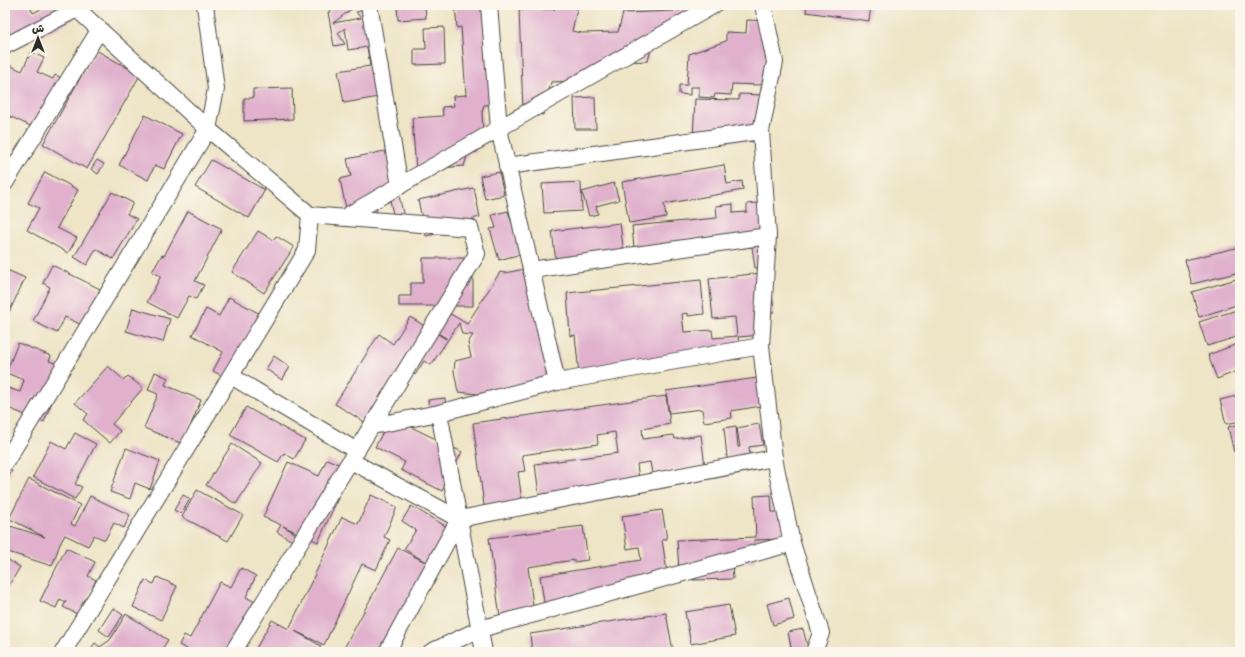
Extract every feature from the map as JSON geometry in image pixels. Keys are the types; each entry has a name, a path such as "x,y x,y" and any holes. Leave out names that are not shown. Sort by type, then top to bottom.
{"street":[{"path":"5,463 208,129 216,89 205,5"},
{"path":"369,5 400,186"},
{"path":"489,5 499,129 557,382"},
{"path":"345,217 714,5"},
{"path":"763,5 775,62 761,131 768,236 761,346 774,458 792,543 821,633 814,652"},
{"path":"5,46 76,7 208,129 310,215 470,228 477,254 233,652"},
{"path":"5,183 100,29"},
{"path":"507,166 761,131"},
{"path":"63,652 307,250 310,215"},
{"path":"531,270 768,236"},
{"path":"372,426 439,413 557,382 761,346"},
{"path":"231,376 354,456 460,519 774,458"},
{"path":"439,413 484,652"},
{"path":"387,652 460,519"},
{"path":"431,652 480,629 792,543"}],"building":[{"path":"5,5 29,5 33,13 49,5 67,5 74,19 38,38 5,45"},
{"path":"326,5 368,5 353,8 333,23 361,18 356,12 368,10 390,95 344,103 338,71 370,66 367,47 348,50 345,28 338,33 345,44 334,46 328,12 331,12"},
{"path":"397,5 425,5 426,18 398,20"},
{"path":"455,5 492,5 501,68 489,105 484,105 482,112 483,133 476,134 477,152 468,153 464,166 416,170 412,118 443,116 442,107 454,106 453,96 466,95 461,27 457,28"},
{"path":"555,5 578,5 572,31 582,33 618,32 623,13 674,11 674,5 721,5 653,41 648,61 604,63 599,80 551,82 543,115 523,110 519,10 555,9"},
{"path":"807,5 871,5 869,21 806,12"},
{"path":"747,20 769,21 778,78 759,85 732,84 731,95 715,94 714,98 699,97 699,87 690,87 690,95 679,94 679,85 687,85 689,54 726,41 726,32 746,33"},
{"path":"444,27 445,64 414,65 414,49 426,49 425,28"},
{"path":"96,50 140,75 87,169 43,144"},
{"path":"31,52 44,58 37,72 53,79 55,75 69,81 45,133 5,114 5,63 22,71"},
{"path":"292,88 293,119 244,121 244,98 253,98 253,89"},
{"path":"739,94 764,95 762,142 693,139 695,99 739,100"},
{"path":"595,97 596,129 575,129 574,98"},
{"path":"145,115 182,134 164,169 155,165 148,180 119,165"},
{"path":"399,148 395,179 405,221 395,224 390,200 375,203 377,212 348,218 340,179 351,176 347,159"},
{"path":"97,160 104,164 98,174 91,169"},
{"path":"211,160 265,190 249,218 195,187"},
{"path":"724,165 727,184 742,181 743,190 664,204 666,217 629,223 622,182"},
{"path":"45,172 78,190 57,228 77,238 68,253 27,230 39,208 28,203"},
{"path":"499,172 504,195 485,199 480,176"},
{"path":"581,182 582,211 544,213 542,184"},
{"path":"614,183 619,200 596,206 598,214 589,216 582,192"},
{"path":"474,188 480,217 472,219 473,226 426,236 418,200"},
{"path":"112,192 133,203 127,214 137,219 113,259 96,249 87,265 74,257"},
{"path":"767,202 773,266 755,268 752,247 635,259 632,226 717,218 716,206 733,204 733,213 747,212 747,204"},
{"path":"188,211 222,229 195,281 204,285 196,299 189,296 177,318 147,302 161,276 152,272 162,255 164,256"},
{"path":"508,211 513,227 524,223 532,251 499,260 490,229 496,228 492,215"},
{"path":"620,223 624,255 557,270 552,231"},
{"path":"258,231 273,240 276,236 294,247 264,293 232,272"},
{"path":"1240,247 1240,272 1192,284 1185,260"},
{"path":"423,258 473,258 473,306 399,306 399,296 411,296 411,283 423,283"},
{"path":"52,265 100,289 82,325 65,317 57,333 33,321 50,287 43,283"},
{"path":"534,267 550,342 557,346 560,363 559,375 478,394 458,392 454,371 455,361 471,357 468,343 473,335 462,334 459,323 431,365 424,361 415,375 409,371 366,423 335,404 379,334 393,344 410,317 446,339 426,326 444,310 467,324 500,272 505,273"},
{"path":"5,269 25,278 5,321"},
{"path":"770,272 774,312 760,314 762,335 738,337 741,359 579,374 575,335 570,336 567,293 701,280 704,314 688,316 688,313 682,314 684,332 712,330 713,338 737,336 735,317 713,319 709,279"},
{"path":"1240,278 1240,304 1199,317 1192,292"},
{"path":"229,297 262,315 228,379 213,371 223,352 192,335 206,309 219,316"},
{"path":"133,308 170,319 163,342 126,331"},
{"path":"1240,309 1240,336 1207,346 1199,322"},
{"path":"18,343 51,356 49,361 66,367 44,422 5,407 5,387 20,392 24,380 6,373"},
{"path":"1240,343 1240,370 1217,379 1208,355"},
{"path":"274,356 290,367 282,380 266,369"},
{"path":"108,366 124,380 128,376 143,388 112,424 120,431 110,443 83,420 88,414 75,403"},
{"path":"155,372 168,378 165,385 201,400 183,444 144,428 158,394 148,390"},
{"path":"757,378 761,406 731,411 732,418 704,422 702,409 669,413 666,391"},
{"path":"1240,395 1240,421 1226,424 1220,400"},
{"path":"666,396 670,424 642,429 643,439 674,435 675,439 701,435 705,466 652,473 650,462 637,464 640,489 540,503 535,464 618,453 615,432 597,435 598,444 522,455 525,471 518,472 523,508 485,513 473,423"},
{"path":"445,398 447,419 430,421 428,400"},
{"path":"246,407 305,440 294,459 284,453 278,462 230,435"},
{"path":"391,417 462,452 442,491 401,470 405,462 375,447"},
{"path":"759,424 763,445 749,447 751,464 728,467 724,428 736,426 738,447 740,447 737,428"},
{"path":"1240,424 1240,451 1234,452 1228,427"},
{"path":"75,433 96,444 75,484 82,487 75,499 33,477 51,441 66,449"},
{"path":"232,444 262,463 236,504 206,485"},
{"path":"126,448 160,461 150,489 135,483 130,499 110,492"},
{"path":"1240,456 1240,474 1239,474 1235,457"},
{"path":"327,459 351,470 318,542 283,526 298,535 294,542 277,532 281,525 263,517 288,462 319,476"},
{"path":"5,467 12,471 5,483"},
{"path":"29,479 80,505 71,524 75,526 90,496 130,515 124,528 114,523 105,540 94,535 88,546 65,535 52,566 5,551 5,532 7,525 45,537 10,519 5,528 5,517 9,519"},
{"path":"197,490 243,515 228,541 182,517"},
{"path":"183,495 190,499 181,514 174,510"},
{"path":"371,495 397,507 384,537 390,540 376,570 362,564 324,645 295,631 321,646 317,652 254,652 272,620 289,629 342,517 358,524"},
{"path":"771,495 772,512 783,512 784,539 754,540 755,562 732,563 733,579 693,580 693,571 679,571 677,540 756,537 754,496"},
{"path":"411,506 454,531 429,564 404,549 416,530 402,521"},
{"path":"662,510 667,539 662,540 668,578 628,584 630,597 583,605 545,608 540,576 641,560 639,547 627,549 622,516"},
{"path":"583,526 588,560 574,562 574,560 528,567 534,613 500,617 489,538"},
{"path":"66,548 95,562 88,576 96,580 79,615 63,607 66,602 60,599 56,608 40,601"},
{"path":"398,548 427,563 384,652 342,652"},
{"path":"5,558 20,567 5,592"},
{"path":"241,568 256,576 246,597 255,602 238,652 193,652 179,645 184,635 190,638 220,582 231,587"},
{"path":"157,577 177,586 161,620 133,607 145,580 154,584"},
{"path":"789,598 794,619 773,625 767,604"},
{"path":"729,605 735,636 691,644 685,612"},
{"path":"113,608 123,615 109,637 99,630"},
{"path":"666,613 673,651 532,652 530,634"},
{"path":"126,614 168,640 160,652 89,652 95,643 100,647 110,640"},
{"path":"803,629 809,652 792,652 788,632"}]}
